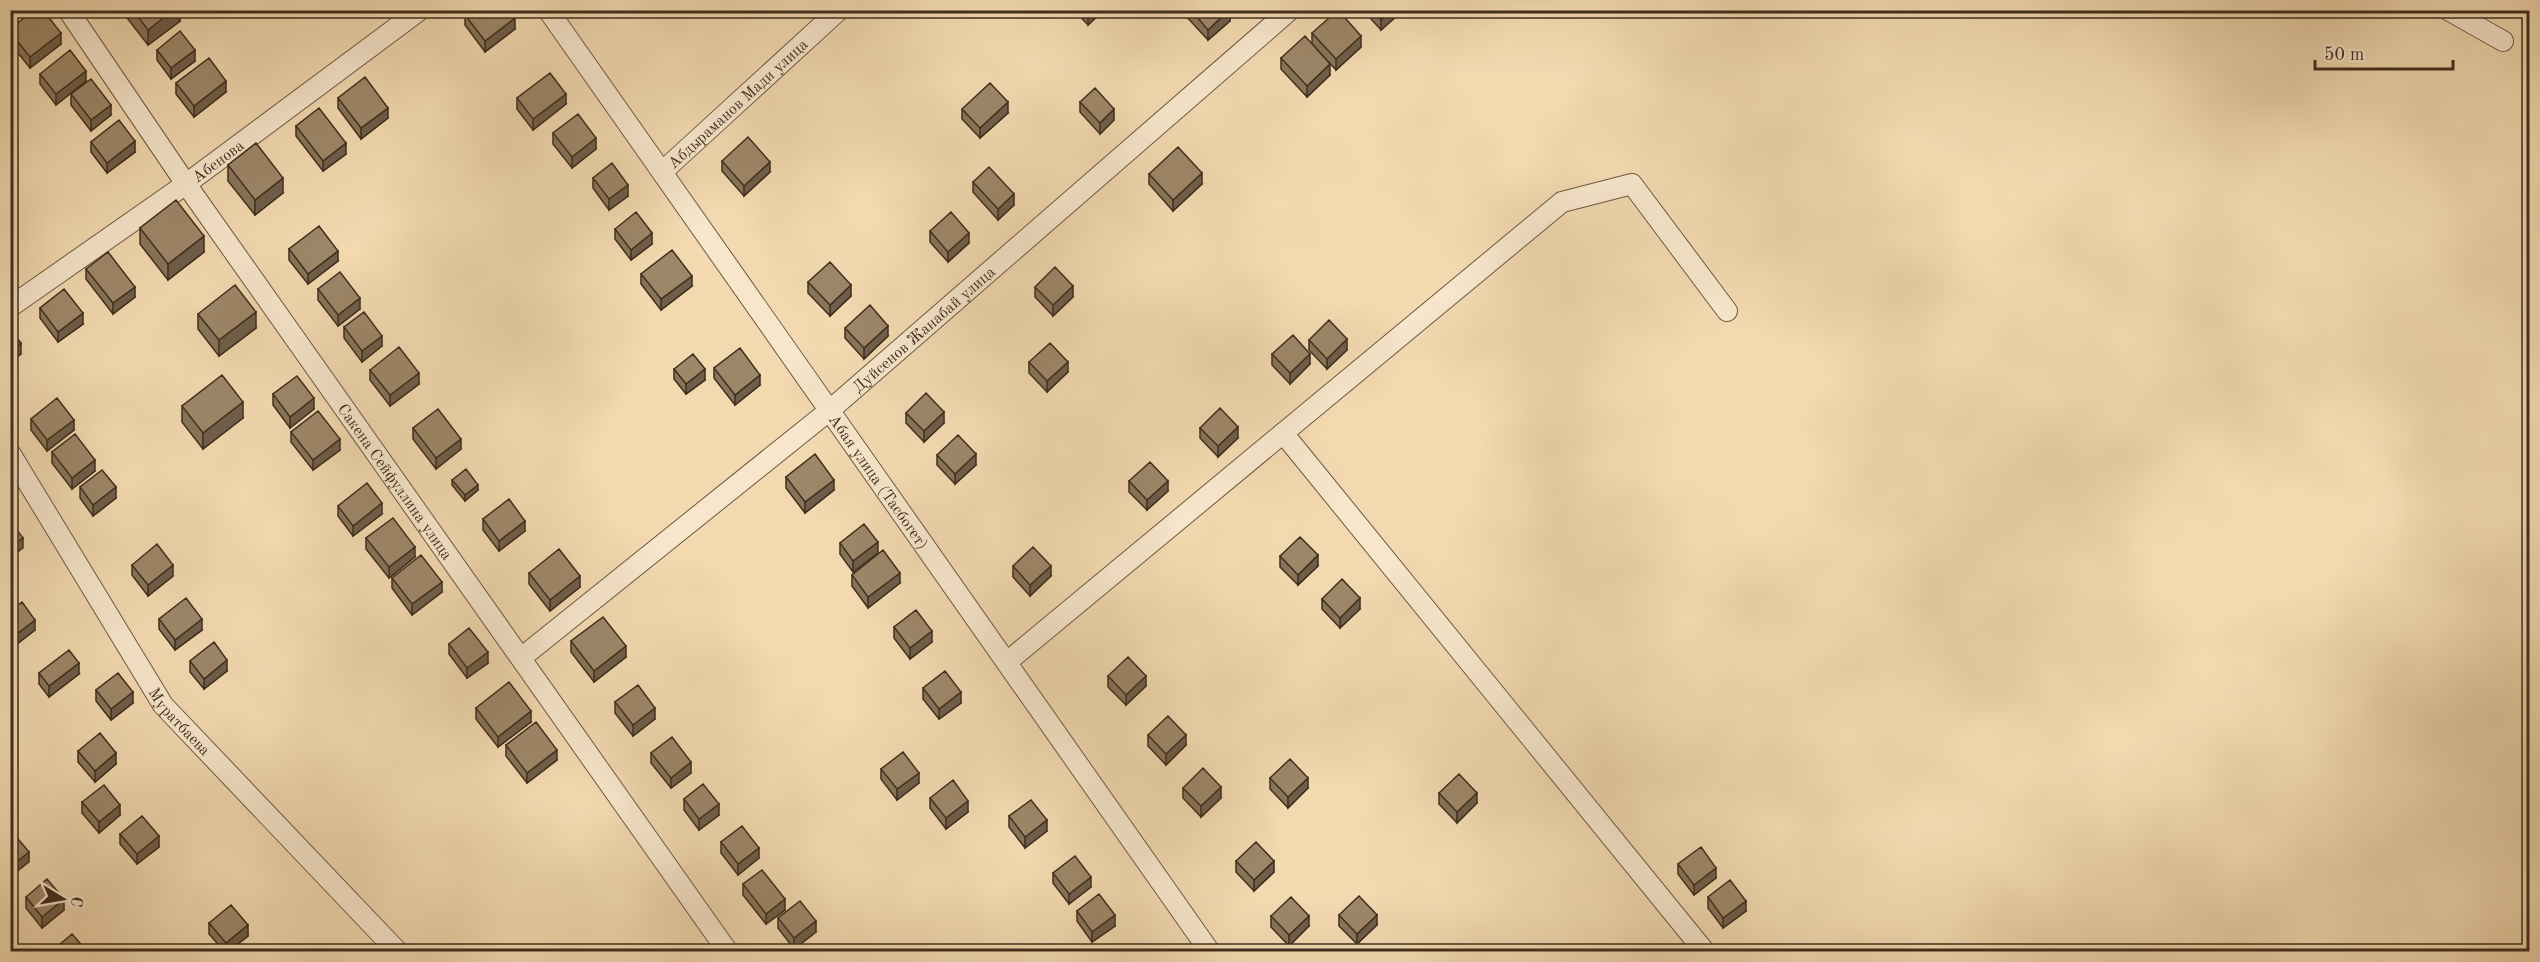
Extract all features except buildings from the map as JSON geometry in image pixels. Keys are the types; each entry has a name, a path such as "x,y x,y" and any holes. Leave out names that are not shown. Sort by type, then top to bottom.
{"street":[{"name":"Сакена Сейфуллина улица","path":"68,10 186,184 728,951"},
{"name":"Абенова","path":"10,307 186,184 420,10"},
{"name":"Абая улица (Тасбогет)","path":"548,10 1210,951"},
{"name":"Абдыраманов Мади улица","path":"662,172 839,10"},
{"name":"Дуйсенов Жанабай улица","path":"521,658 830,410 1290,10"},
{"path":"2448,10 2504,40"},
{"path":"1006,662 1562,202 1632,184 1727,311"},
{"path":"1283,433 1705,951"},
{"name":"Муратбаева","path":"10,453 163,705 398,951"}]}
